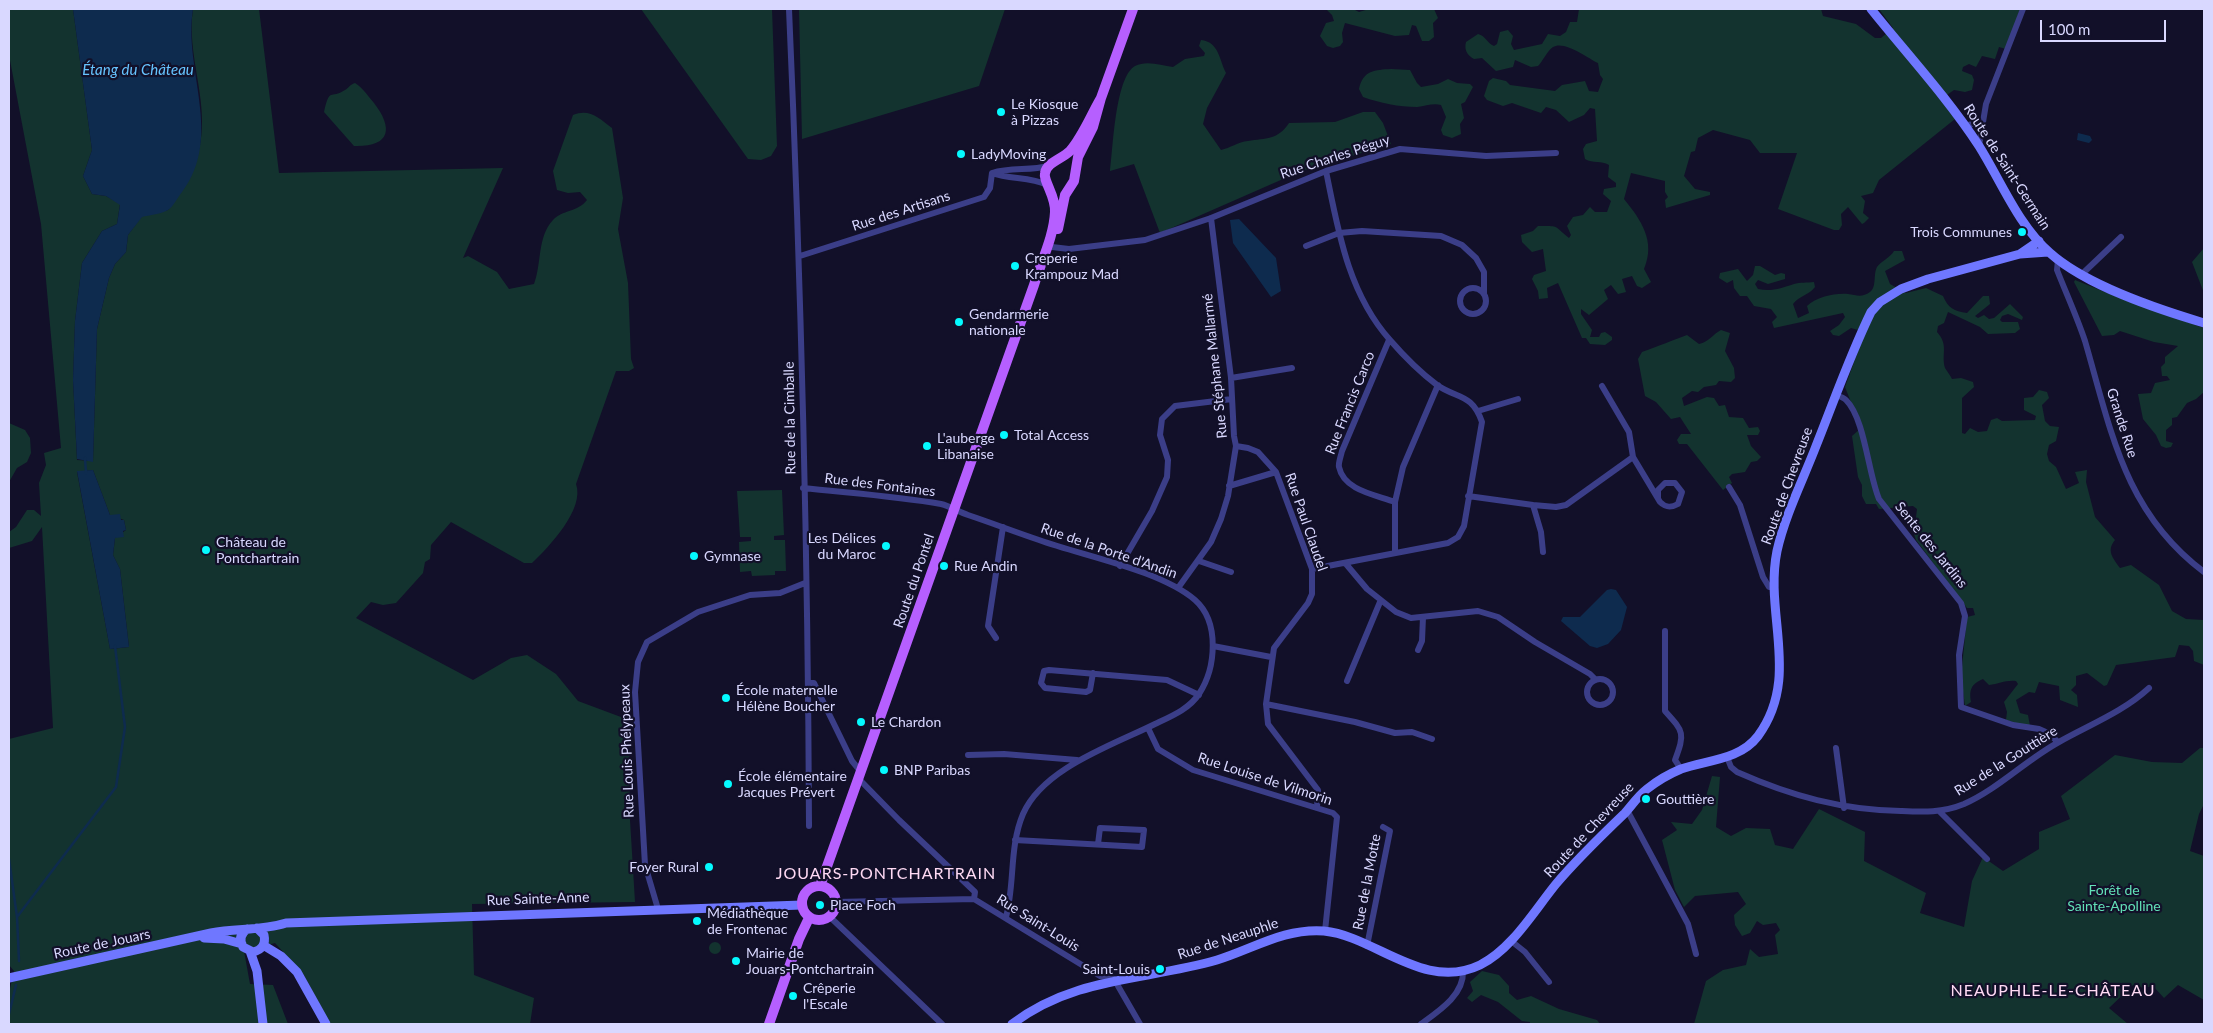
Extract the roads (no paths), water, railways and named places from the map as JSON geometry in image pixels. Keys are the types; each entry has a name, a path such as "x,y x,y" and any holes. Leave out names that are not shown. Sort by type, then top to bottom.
{"main road":[{"name":"Route du Pontel","path":"1034,285 1052,247 1063,211 1065,195 1075,176 1078,157 1093,127 1100,98 1133,9"},
{"name":"Route du Pontel","path":"820,886 1034,285 1054,218 1055,203 1044,176 1053,163 1074,145 1100,98"},
{"path":"1053,163 1065,162 1071,166 1075,176"},
{"path":"1049,187 1062,191 1070,187"},
{"path":"820,886 833,893 836,902 830,917 820,921 809,918 802,905 806,891 820,886"},
{"path":"769,1024 799,940 809,918"}],"street":[{"name":"Rue de la Cimballe","path":"788,9 800,256 803,488 809,683 809,826"},
{"name":"Route de Saint-Germain","path":"1871,9 1953,108 1979,146 2027,226 2048,252 2082,275 2171,313 2204,324"},
{"path":"1979,146 1986,104 2023,9"},
{"path":"1965,126 1983,122"},
{"name":"Rue Charles Péguy","path":"1052,247 1070,249 1145,240 1210,218 1245,202 1326,171 1400,149 1486,156 1556,153"},
{"path":"992,173 1006,168 1036,169 1053,163"},
{"path":"1312,569 1448,543 1458,537 1464,526 1482,422 1478,411 1468,399 1438,385 1389,340 1350,273 1339,233 1326,171"},
{"name":"Rue des Artisans","path":"800,256 984,197 990,188 992,173"},
{"path":"992,173 1005,178 1038,181 1049,187"},
{"name":"Rue Stéphane Mallarmé","path":"1178,588 1211,542 1221,519 1236,446 1231,378 1210,218"},
{"path":"1306,246 1339,233 1362,231 1441,236 1462,245 1476,258 1484,272 1485,306 1480,312 1471,314 1463,310 1460,303 1464,291 1472,288 1484,293"},
{"path":"2082,275 2121,237"},
{"name":"Route de Chevreuse","path":"1460,971 1479,965 1494,956 1510,940 1559,881 1647,788 1667,775 1727,757 1750,745 1758,736 1771,714 1778,691 1781,663 1773,587 1780,540 1836,395 1871,312 1880,302 1901,289 1928,278 2020,254 2039,241"},
{"path":"2020,254 2048,252"},
{"name":"Grande Rue","path":"2058,260 2056,270 2084,338 2110,433 2130,484 2147,512 2180,552 2204,572"},
{"name":"Rue Francis Carco","path":"1389,340 1342,451 1339,466 1346,481 1352,486 1395,502"},
{"path":"1231,378 1292,368"},
{"path":"1395,553 1395,502 1403,467 1438,385"},
{"path":"1602,386 1629,432 1633,458 1658,498"},
{"name":"Sente des Jardins","path":"1836,395 1846,400 1858,422 1872,481 1879,499 1962,604 1965,616 1959,655 1961,707 2013,725 2039,729 2048,733 2058,742"},
{"path":"1120,566 1152,511 1167,477 1168,460 1160,435 1162,419 1175,406 1232,399"},
{"path":"1478,411 1518,399"},
{"name":"Rue Paul Claudel","path":"1236,446 1258,452 1276,472 1312,569 1312,594 1308,603 1279,640 1272,657 1266,704 1268,724 1318,790 1317,808"},
{"path":"1468,496 1533,505 1556,507 1566,505 1633,458"},
{"path":"1229,486 1276,472"},
{"path":"1729,487 1740,505 1763,576 1769,587 1773,587"},
{"name":"Rue des Fontaines","path":"803,488 942,505 953,509"},
{"path":"1533,505 1541,532 1543,552"},
{"name":"Rue de la Porte d'Andin","path":"953,509 1149,575 1178,588 1196,601 1204,612 1213,646 1210,669 1199,695 1185,709 1148,728 1076,760 1038,792 1023,813 1016,840 1006,917"},
{"path":"996,638 988,626 1003,527"},
{"path":"1199,561 1231,572"},
{"path":"1346,564 1380,602 1410,618 1478,611 1498,617 1535,642 1590,674 1596,680 1608,682 1613,690 1611,698 1605,704 1593,703 1588,696 1588,688 1596,680"},
{"name":"Rue Louis Phélypeaux","path":"658,909 645,864 635,692 638,662 647,642 698,612 750,595 780,593 806,583"},
{"path":"1347,681 1380,602"},
{"path":"1418,650 1422,641 1423,617"},
{"path":"1665,631 1665,710 1681,728 1683,738 1675,760 1681,770"},
{"path":"1213,646 1272,657"},
{"path":"1093,673 1090,690 1086,692 1045,688 1041,683 1044,671 1049,670 1093,673 1166,680 1199,695"},
{"path":"809,683 814,683 860,775"},
{"name":"Rue de la Gouttière","path":"1727,757 1730,767 1746,776 1790,794 1844,808 1940,812 1965,803 2058,742 2132,702 2149,688"},
{"path":"1266,704 1355,722 1395,733 1412,732 1432,739"},
{"name":"Rue Louise de Vilmorin","path":"1148,728 1158,749 1193,770 1317,808 1332,813 1337,817 1338,823 1325,931"},
{"path":"1836,748 1844,808"},
{"path":"968,755 1004,754 1076,760"},
{"name":"Rue Saint-Louis","path":"860,775 899,820 975,892 974,899 1100,976 1114,979"},
{"path":"1627,810 1688,924 1696,954"},
{"path":"1940,812 1987,860"},
{"name":"Rue de la Motte","path":"1367,946 1390,831 1383,827"},
{"path":"1016,840 1142,847 1144,830 1100,828 1098,844"},
{"path":"836,902 974,899"},
{"name":"Rue Sainte-Anne","path":"257,928 305,922 802,905"},
{"path":"830,917 942,1024"},
{"path":"250,951 263,945 276,927"},
{"path":"257,971 263,945 262,932 257,928 247,929 241,937 242,944 250,951 257,971 263,1024"},
{"name":"Route de Jouars","path":"9,978 201,937 221,931 247,929"},
{"name":"Rue de Neauphle","path":"1012,1024 1049,1000 1114,979 1162,973 1204,963 1287,934 1325,931 1339,934 1387,956 1428,969 1460,971"},
{"name":"Route de Jouars","path":"201,937 224,939 242,944"},
{"path":"1510,940 1526,952 1550,982"},
{"path":"263,945 281,956 298,972 326,1024"},
{"path":"1421,1024 1453,998 1461,984 1460,971"},
{"path":"1114,979 1140,1024"}],"water":[{"name":"Étang du Château","path":"73,9 193,9 191,32 201,126 200,148 194,171 182,192 168,210 142,217 128,235 126,252 115,264 109,278 97,329 93,462 77,459 73,380 75,321 82,263 102,231 117,224 120,205 106,196 92,194 83,176 92,150"},
{"path":"2078,133 2090,136 2092,140 2089,143 2077,140"},
{"path":"1239,219 1276,258 1281,291 1271,297 1233,243 1230,220"},
{"path":"93,470 110,515 120,514 121,520 124,520 126,530 123,531 124,537 115,538 113,555 120,569 129,647 110,649 77,471"},
{"path":"1607,590 1616,590 1627,607 1621,630 1608,644 1597,648 1590,646 1561,621 1563,617 1580,617"}],"waterway":[{"path":"85,458 86,473"},
{"path":"17,917 116,787 125,727 115,646"},
{"path":"9,859 17,917 19,961"},
{"path":"9,1014 16,985"}],"place":[{"name":"Le Kiosque à Pizzas","path":"1001,112"},
{"name":"LadyMoving","path":"961,154"},
{"name":"Trois Communes","path":"2022,232"},
{"name":"Creperie Krampouz Mad","path":"1015,266"},
{"name":"Gendarmerie nationale","path":"959,322"},
{"name":"Total Access","path":"1004,435"},
{"name":"L'auberge Libanaise","path":"927,446"},
{"name":"Les Délices du Maroc","path":"886,546"},
{"name":"Château de Pontchartrain","path":"206,550"},
{"name":"Gymnase","path":"694,556"},
{"name":"Rue Andin","path":"944,566"},
{"name":"École maternelle Hélène Boucher","path":"726,698"},
{"name":"Le Chardon","path":"861,722"},
{"name":"BNP Paribas","path":"884,770"},
{"name":"École élémentaire Jacques Prévert","path":"728,784"},
{"name":"Gouttière","path":"1646,799"},
{"name":"Foyer Rural","path":"709,867"},
{"name":"Place Foch","path":"820,905"},
{"name":"Médiathèque de Frontenac","path":"697,921"},
{"name":"Mairie de Jouars-Pontchartrain","path":"736,961"},
{"name":"Saint-Louis","path":"1160,969"},
{"name":"Crêperie l'Escale","path":"793,996"}],"district":[{"name":"JOUARS-PONTCHARTRAIN","path":"886,874"},
{"name":"NEAUPHLE-LE-CHÂTEAU","path":"2053,991"}],"park label":[{"name":"Forêt de Sainte-Apolline","path":"2114,898"}]}
